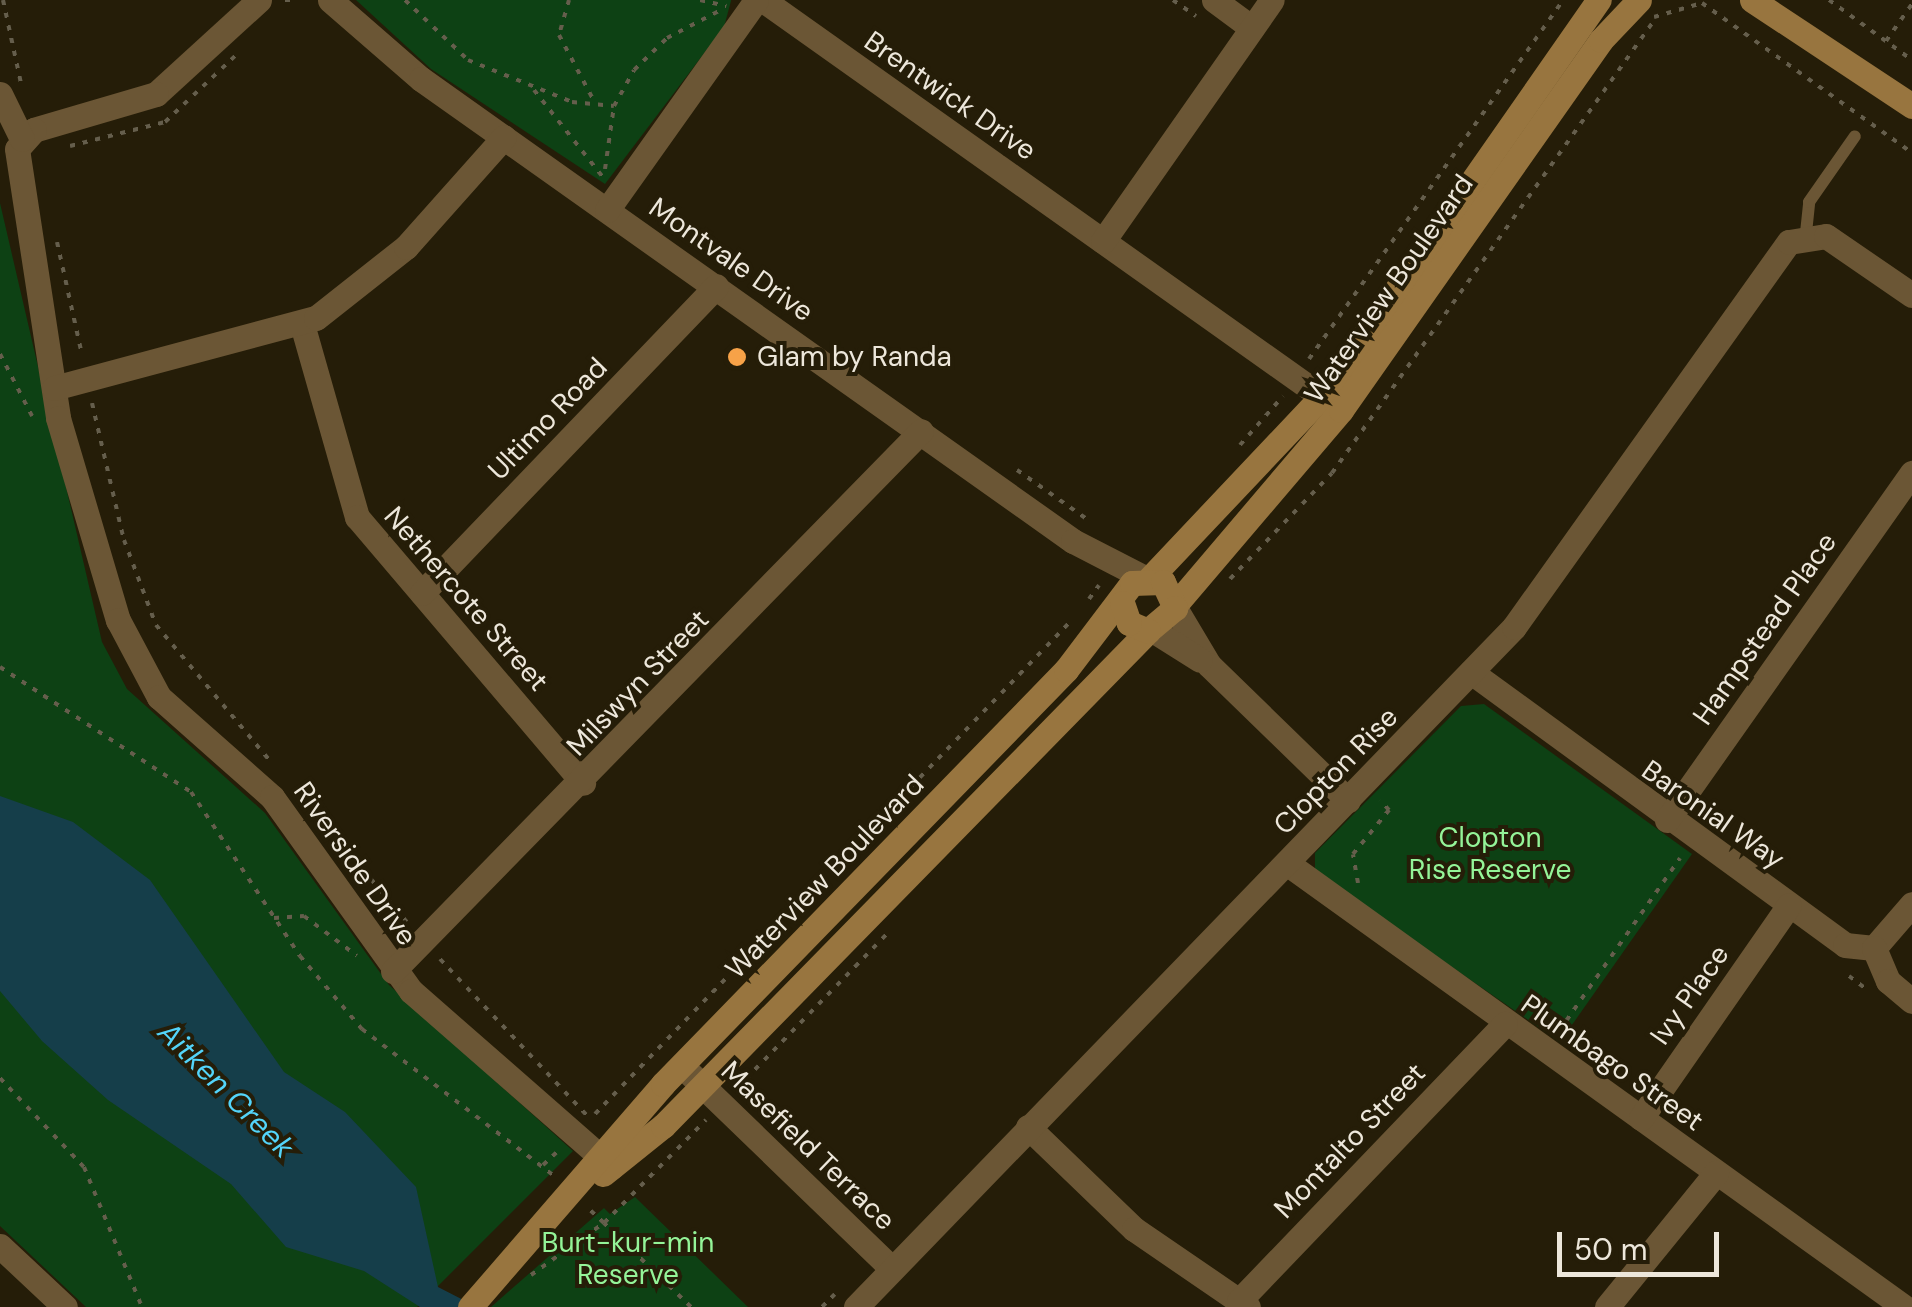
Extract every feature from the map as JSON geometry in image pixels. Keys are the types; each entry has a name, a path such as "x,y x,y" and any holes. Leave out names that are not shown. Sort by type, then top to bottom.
{"street":[{"name":"Montvale Drive","path":"330,0 504,137 611,193 716,286 1073,541 1147,578"},
{"name":"Montvale Drive","path":"342,0 359,23"},
{"path":"611,193 760,0"},
{"name":"Brentwick Drive","path":"760,0 1332,403"},
{"path":"1214,0 1252,28"},
{"path":"1103,241 1272,0"},
{"name":"Waterview Boulevard","path":"1176,606 1332,403 1502,160 1599,0"},
{"path":"1752,0 1789,20 1912,106"},
{"path":"1769,0 1789,20"},
{"path":"11,91 22,139 156,94 255,7"},
{"name":"Waterview Boulevard","path":"1502,160 1643,7"},
{"path":"54,388 302,324 406,248 504,137"},
{"name":"Riverside Drive","path":"22,139 16,169 50,326 58,418 144,678 272,797 387,962 586,1123 608,1163"},
{"path":"1806,232 1836,242 1912,295"},
{"name":"Clopton Rise","path":"856,1307 1472,672 1546,586 1777,258 1806,232"},
{"name":"Ultimo Road","path":"422,593 716,286"},
{"name":"Nethercote Street","path":"302,324 342,486 378,546 582,783"},
{"name":"Waterview Boulevard","path":"1147,578 1332,403"},
{"name":"Milswyn Street","path":"387,962 425,944 921,431"},
{"name":"Hampstead Place","path":"1668,820 1912,473"},
{"name":"Montvale Drive","path":"1073,541 1122,602"},
{"path":"1209,665 1168,586 1147,578 1122,602 1129,623 1151,631 1209,665 1356,792"},
{"name":"Waterview Boulevard","path":"478,1298 608,1163 702,1086 1122,602"},
{"path":"1151,631 1176,606"},
{"name":"Waterview Boulevard","path":"608,1163 682,1066 1151,631"},
{"name":"Baronial Way","path":"1472,672 1668,820 1844,945 1874,948"},
{"name":"Plumbago Street","path":"1288,864 1505,1024 1551,1042 1641,1118 1904,1307"},
{"path":"1912,904 1874,948 1888,981 1912,1001"},
{"name":"Ivy Place","path":"1641,1118 1788,905"},
{"name":"Montalto Street","path":"1244,1304 1505,1024"},
{"name":"Masefield Terrace","path":"682,1066 892,1269"},
{"path":"1028,1127 1134,1230 1244,1304"},
{"path":"1607,1307 1716,1173"},
{"path":"0,1246 65,1307"}],"lane":[{"name":"Clopton Rise","path":"1806,232 1808,202 1855,136"}],"path":[{"path":"2,0 11,91"},
{"path":"255,7 288,0"},
{"path":"405,0 436,39 534,90 614,106"},
{"path":"568,0 559,35 596,105"},
{"path":"611,193 614,106 667,38 731,7 700,0"},
{"path":"1227,460 1297,378 1563,0"},
{"path":"1828,0 1912,60"},
{"path":"1227,582 1332,473 1643,7 1702,3 1912,153"},
{"path":"1886,41 1912,4"},
{"path":"52,150 165,122 249,41"},
{"path":"534,90 558,130 611,193"},
{"path":"54,227 124,540 156,625 275,767"},
{"path":"0,354 32,416 58,418"},
{"path":"1005,462 1100,529"},
{"path":"543,1165 1107,579"},
{"path":"0,667 191,792 274,918 362,1029 543,1165 691,1307"},
{"path":"1356,792 1390,810 1353,854 1363,895"},
{"path":"302,796 425,944 586,1123"},
{"path":"1551,1042 1680,858"},
{"path":"274,918 296,912 339,950 387,962"},
{"path":"1543,1024 1551,1042"},
{"path":"1551,1042 1573,1045"},
{"path":"0,1078 84,1167 142,1307"},
{"path":"522,1280 604,1223"}],"green space":[{"path":"356,0 731,1 724,27 605,184 431,69"},
{"path":"0,203 102,642 127,689 265,813 389,985 573,1151 417,1307 86,1307 0,1226"},
{"name":"Clopton Rise Reserve","path":"1484,704 1692,854 1560,1042 1315,872 1315,853 1461,706"},
{"name":"Burt-kur-min Reserve","path":"635,1197 748,1307 491,1307 604,1208 610,1214"}],"water":[{"name":"Aitken Creek","path":"0,796 73,822 150,880 284,1072 345,1112 416,1187 438,1287 477,1307 420,1307 364,1271 286,1247 231,1184 108,1100 42,1041 0,991"}],"place":[{"name":"Glam by Randa","path":"737,357"}]}
